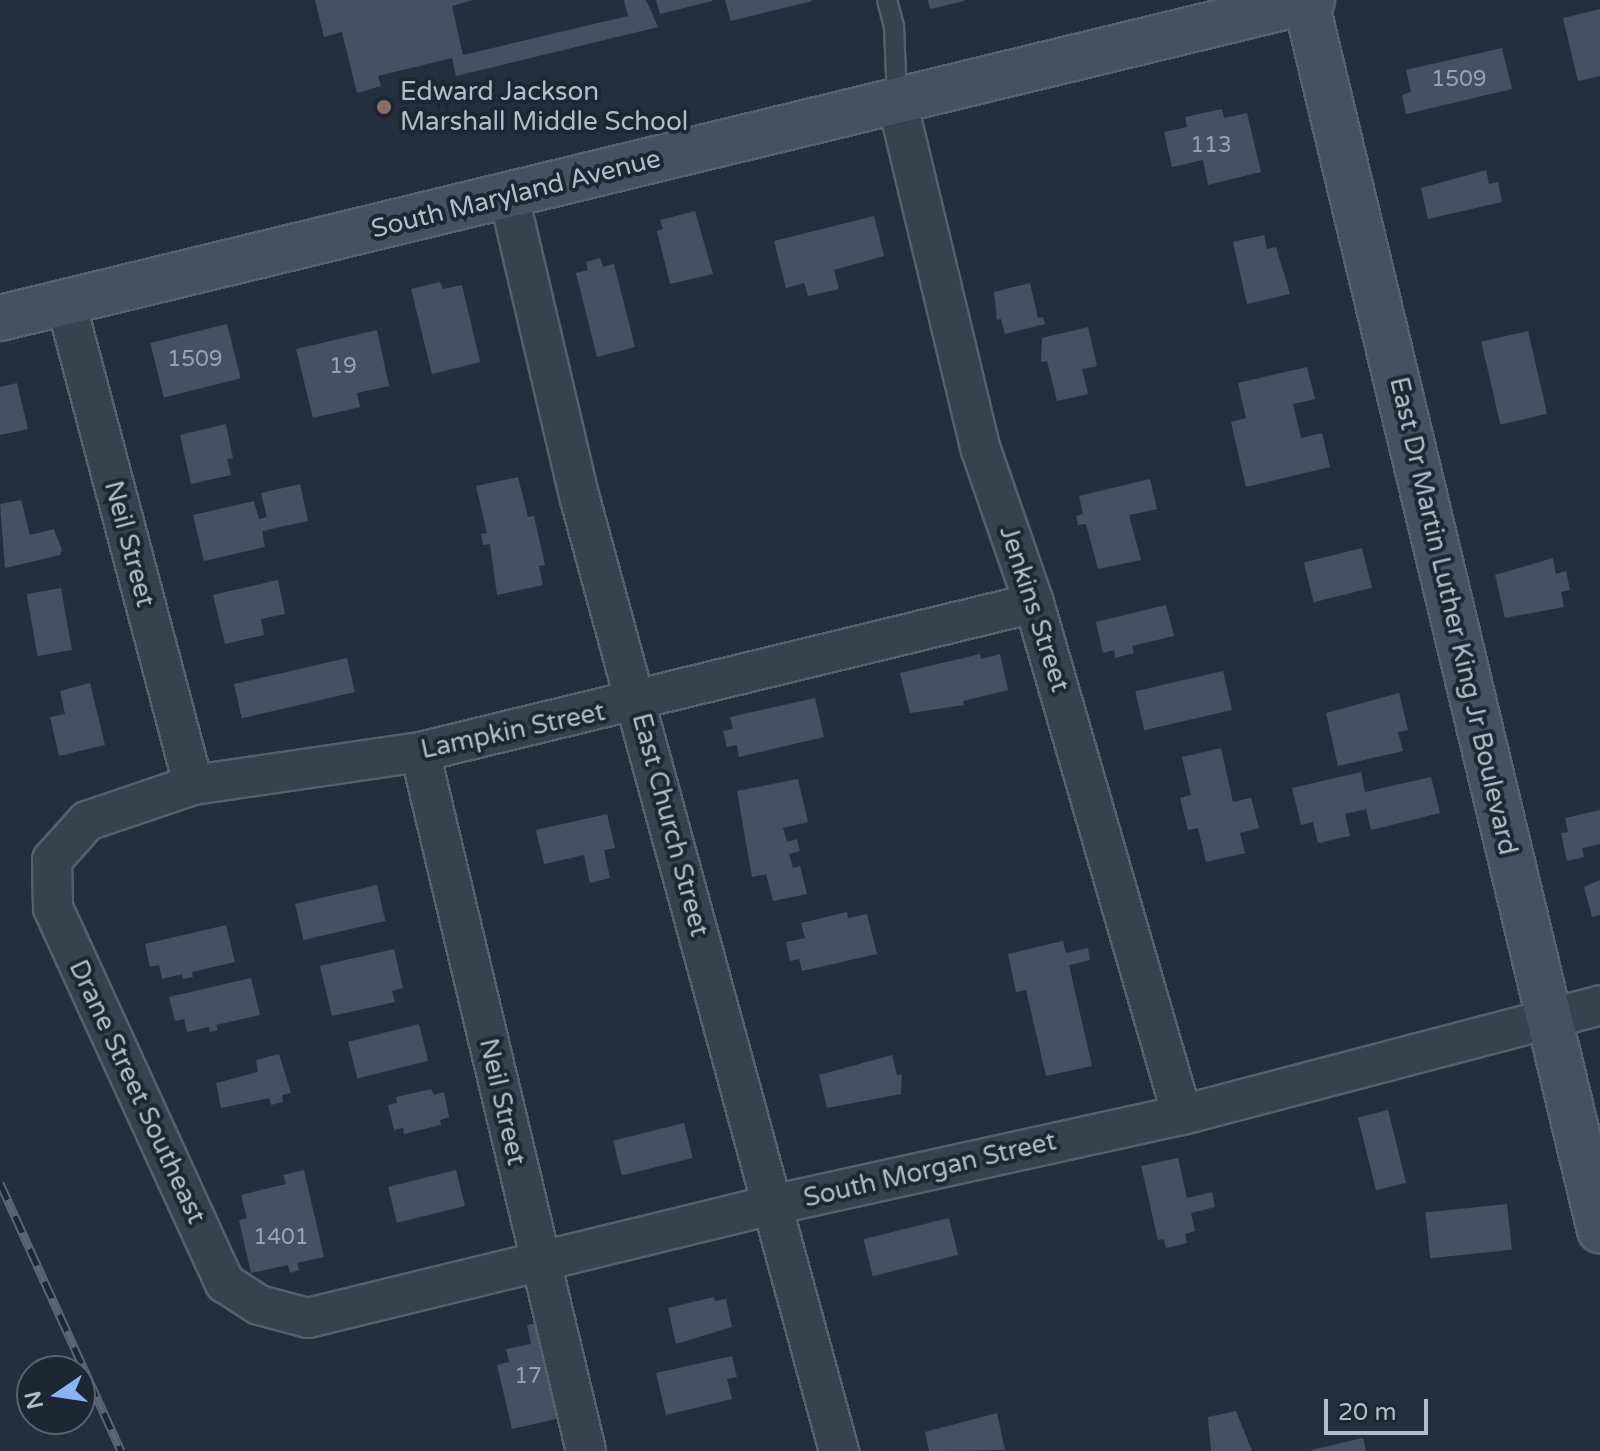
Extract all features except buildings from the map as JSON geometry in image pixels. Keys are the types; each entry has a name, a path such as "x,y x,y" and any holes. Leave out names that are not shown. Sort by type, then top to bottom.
{"street":[{"name":"South Maryland Avenue","path":"0,318 897,101 1245,8 1309,1"},
{"name":"East Dr Martin Luther King Jr Boulevard","path":"1309,1 1600,1230"},
{"name":"Jenkins Street","path":"897,101 981,450 1034,603 1182,1115"},
{"name":"East Church Street","path":"509,197 580,499 638,703 839,1451"},
{"name":"Neil Street","path":"66,303 193,785"},
{"name":"Lampkin Street","path":"52,860 87,821 193,785 420,752 638,703 1034,603"},
{"name":"Neil Street","path":"420,752 586,1451"},
{"name":"Drane Street Southeast","path":"52,860 53,908 225,1283 259,1305"},
{"name":"South Morgan Street","path":"259,1305 308,1318 772,1205 1182,1115 1600,1005"}],"lane":[{"path":"887,0 894,27 897,101"}],"railway":[{"path":"0,1183 121,1451"}],"place":[{"name":"Edward Jackson Marshall Middle School","path":"384,107"}]}
